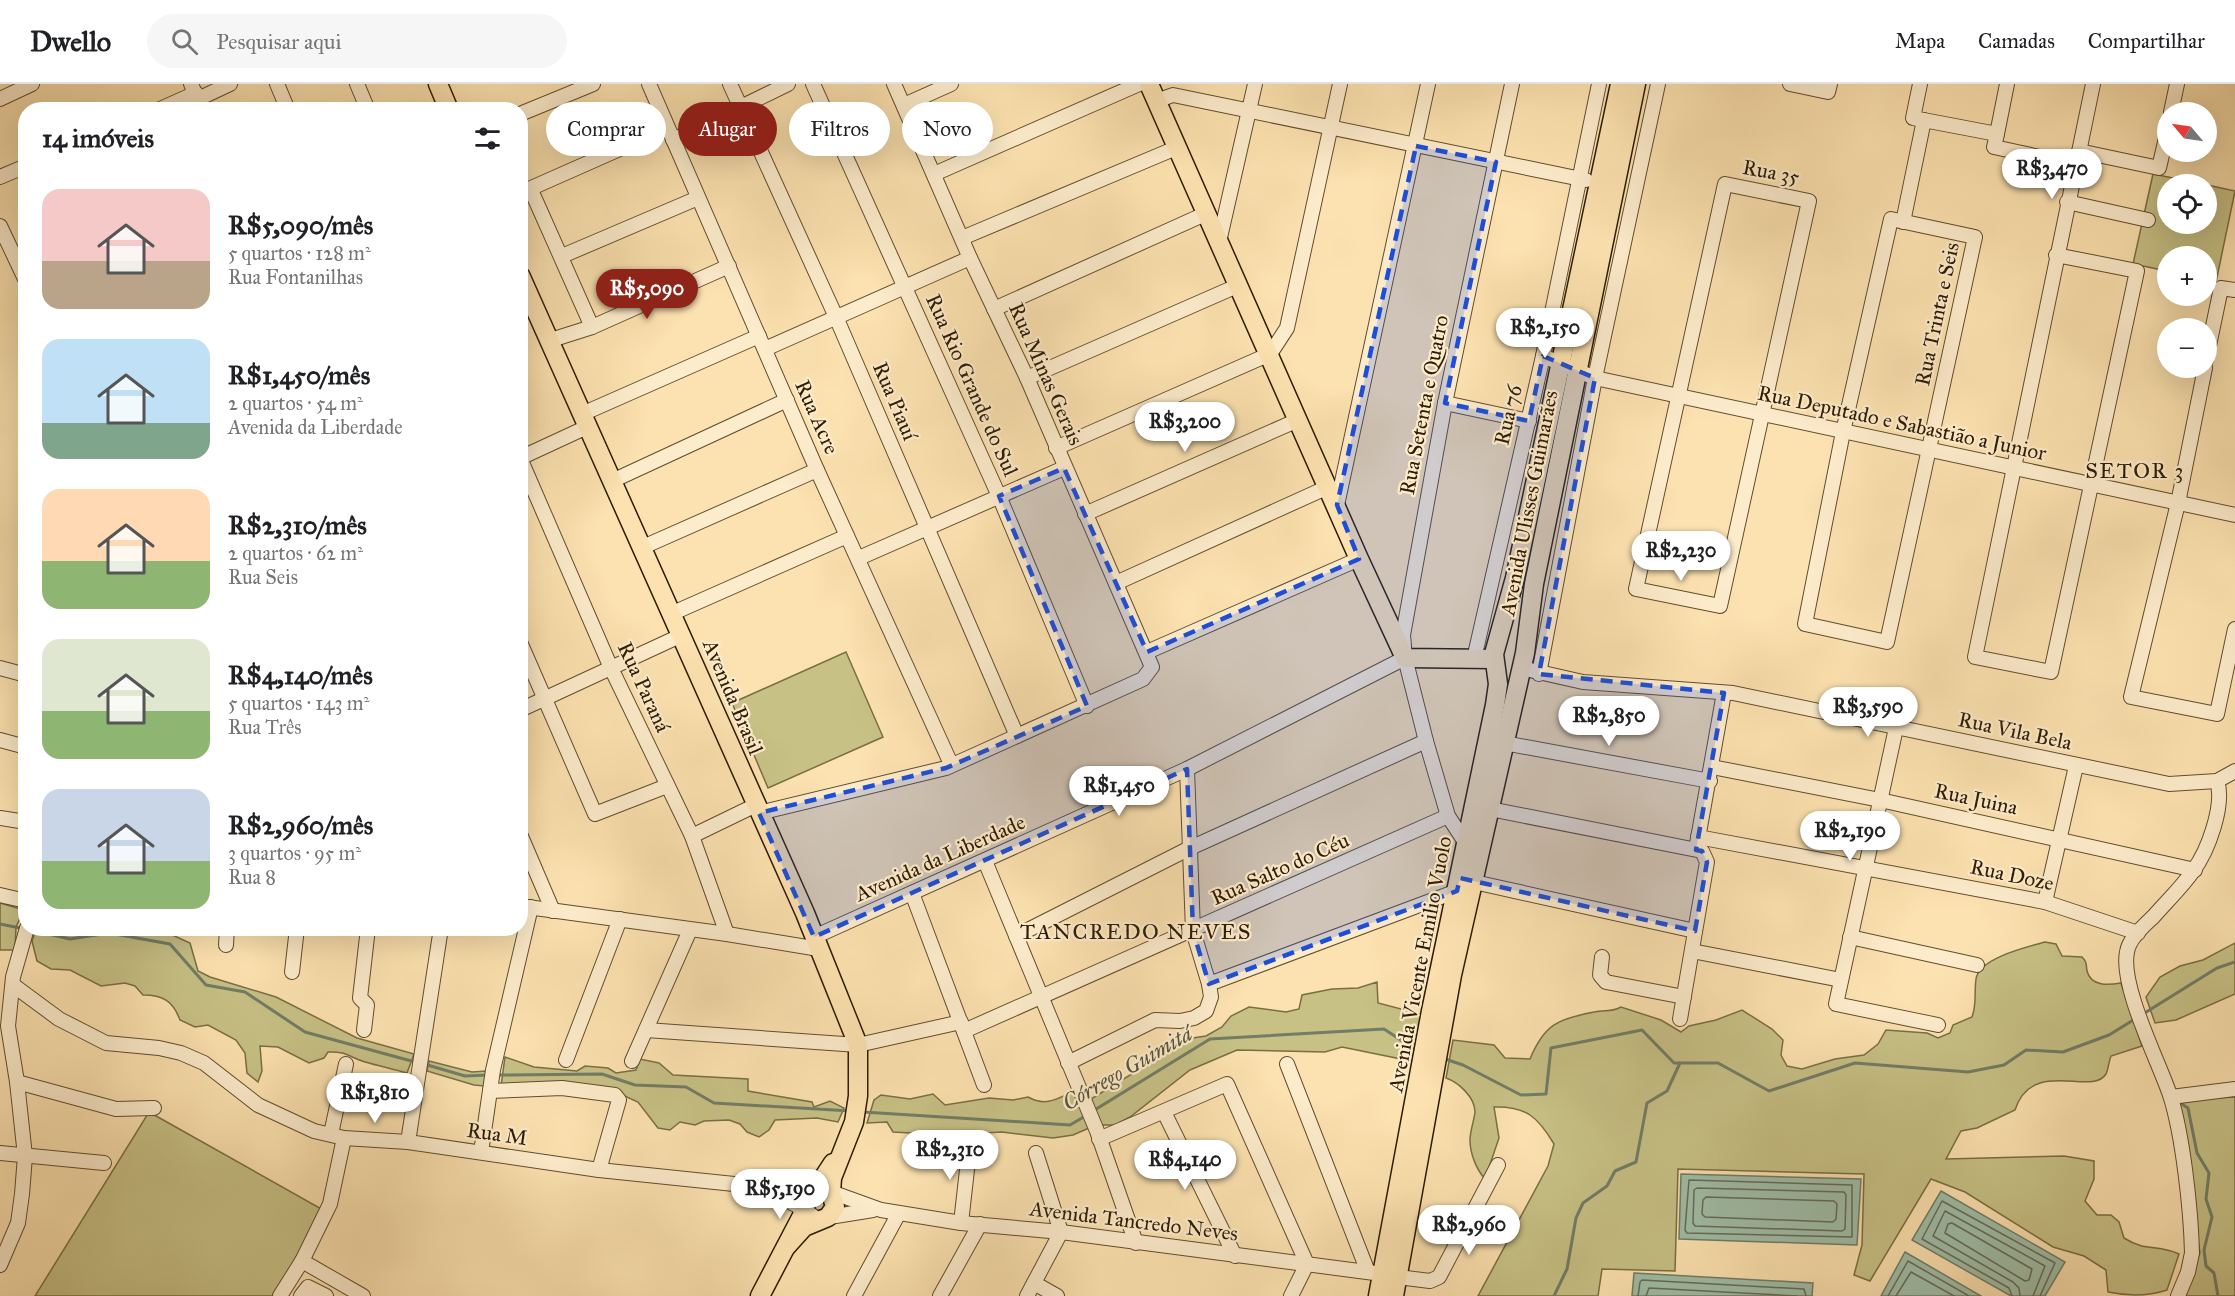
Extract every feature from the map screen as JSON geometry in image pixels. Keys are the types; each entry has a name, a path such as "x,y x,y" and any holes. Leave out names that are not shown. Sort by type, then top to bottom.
{"main road":[{"path":"438,84 446,102"},
{"path":"1149,84 1168,94 1176,148 1405,658 1474,659 1497,655 1513,640 1525,648"},
{"name":"Avenida Ulisses Guimarães","path":"1525,648 1569,369 1607,184 1620,84"},
{"name":"Avenida Ulisses Guimarães","path":"1607,184 1636,84"},
{"name":"Avenida Brasil","path":"528,292 673,613 817,943 858,1045 858,1096 854,1122 834,1172 823,1191 806,1196 805,1210 760,1296"},
{"name":"Avenida Ulisses Guimarães","path":"1497,655 1569,369"},
{"name":"Avenida Vicente Emilio Vuolo","path":"1434,1036 1474,882 1525,648"},
{"path":"1497,655 1521,668"},
{"name":"Avenida Vicente Emilio Vuolo","path":"1378,1296 1434,1036 1457,891 1496,705 1497,655"},
{"name":"Avenida Brasil","path":"786,1247 804,1227 825,1218 835,1208 823,1191"},
{"name":"Avenida Vicente Emilio Vuolo","path":"1383,1274 1394,1296"}],"street":[{"path":"0,99 32,84"},
{"path":"182,102 230,84"},
{"path":"277,84 285,102"},
{"path":"357,84 365,102"},
{"path":"528,111 592,84"},
{"name":"Rua Acre","path":"649,84 817,470 951,764"},
{"name":"Rua Piauí","path":"730,84 739,102"},
{"path":"751,102 788,84"},
{"name":"Rua Rio Grande do Sul","path":"813,84 999,496 1087,706"},
{"name":"Rua Minas Gerais","path":"894,84 903,102"},
{"path":"911,102 951,84"},
{"path":"934,174 1139,84"},
{"path":"1219,242 1256,84"},
{"path":"1056,448 1270,354 1287,328 1340,84"},
{"path":"1337,506 1428,84"},
{"name":"Rua Setenta e Quatro","path":"1467,845 1448,816 1426,741 1405,658 1404,617 1445,403 1512,84"},
{"name":"Rua 76","path":"1474,659 1529,421 1599,84"},
{"path":"1539,674 1595,378 1658,84"},
{"path":"1790,84 1828,92 1830,84"},
{"path":"1920,84 1913,118 1997,134"},
{"path":"2007,84 1994,147 2159,168 2160,162"},
{"path":"2055,255 2137,271 2051,672 1975,657 2055,255 2093,84"},
{"path":"2173,102 2177,84"},
{"path":"1168,94 1607,184"},
{"path":"1924,120 1903,222 1891,219 1843,432 1804,624 1887,642 1930,450"},
{"path":"528,190 678,131"},
{"path":"962,238 1176,148"},
{"name":"Rua Piauí","path":"763,156 836,317 1017,736"},
{"name":"Rua Minas Gerais","path":"926,156 969,258 1027,378 1064,468 1147,652"},
{"path":"0,177 18,169"},
{"name":"Rua 35","path":"1678,397 1725,184 1809,201 1762,415"},
{"path":"528,195 562,256 592,327"},
{"path":"562,256 698,198"},
{"path":"2067,202 2148,220"},
{"path":"994,309 1205,214"},
{"name":"Rua Trinta e Seis","path":"1903,222 1975,237 1930,450"},
{"path":"0,226 18,249"},
{"path":"765,349 969,258"},
{"path":"551,340 592,327 729,266"},
{"path":"1027,378 1237,286"},
{"path":"2215,318 2221,288 2235,290"},
{"path":"528,453 585,420 759,336"},
{"name":"Rua Deputado e Sabastião a Junior","path":"1543,356 1569,369 1595,378 2235,515"},
{"path":"2203,378 2178,503 2131,698 2217,714 2235,629"},
{"path":"1678,397 1636,589 1720,606 1762,415"},
{"path":"612,481 787,400"},
{"path":"1445,403 1529,421"},
{"path":"1085,514 1298,420"},
{"path":"859,558 1064,468"},
{"path":"643,547 817,470"},
{"name":"Rua Paraná","path":"528,476 611,668 692,836 727,934"},
{"path":"1116,583 1328,487"},
{"path":"673,613 847,536"},
{"path":"692,836 758,809 946,768 1143,679 1152,667 1147,652 1359,559"},
{"path":"528,706 682,635"},
{"name":"Avenida da Liberdade","path":"817,943 912,894 1186,769 1405,658"},
{"path":"528,660 595,814 667,786"},
{"path":"0,668 18,673"},
{"name":"Rua Vila Bela","path":"1521,668 1539,674 1583,682 1724,693 2169,784 2217,781"},
{"path":"1680,1019 1707,862 1697,843 1710,781 1724,693"},
{"path":"1896,728 1836,1004 1938,1025"},
{"path":"0,740 18,745"},
{"path":"1016,936 1188,849 1426,741"},
{"path":"1504,743 1710,781"},
{"path":"2045,902 2076,766"},
{"name":"Rua Juina","path":"1712,767 2059,838 2194,870"},
{"path":"1068,1063 1155,1020 1180,1021 1194,1018 1206,1011 1211,997 1209,984 1193,931 1186,769"},
{"path":"2178,1296 2188,1272 2192,1238 2171,1097 2142,1022 2125,965 2127,949 2138,933 2194,870 2216,824 2220,791 2217,781 2235,771"},
{"name":"Rua Doze","path":"1490,809 1697,843 1865,867 2045,902 2138,933"},
{"name":"Rua Salto do Céu","path":"646,1030 858,1045 963,1027 1043,997 1448,816"},
{"path":"0,818 18,821"},
{"path":"528,853 553,911"},
{"path":"985,861 1098,1135 1136,1243"},
{"path":"1474,882 1695,931"},
{"path":"1209,984 1457,891"},
{"path":"912,894 984,1085"},
{"path":"0,895 18,899"},
{"path":"528,907 690,930 817,943"},
{"path":"566,1060 620,919"},
{"path":"632,1061 690,930"},
{"path":"0,1264 18,1223 25,1156 18,1082 8,1026 9,980 24,936"},
{"path":"226,945 227,936"},
{"path":"292,972 296,936"},
{"path":"364,1030 367,1005 360,998 367,936"},
{"path":"408,1142 440,936"},
{"path":"481,1152 492,1081 520,936"},
{"path":"1850,937 1977,965"},
{"path":"1692,951 1841,980"},
{"path":"1602,957 1600,975 1606,982 1684,997"},
{"name":"Rua M","path":"9,980 59,1019 106,1043 159,1048 181,1053 204,1063 258,1105 305,1127 337,1136 408,1142 599,1170 823,1191 881,1210"},
{"path":"280,1296 302,1261 330,1204 346,1064"},
{"path":"1287,1064 1383,1274"},
{"path":"492,1081 606,1092 615,1095 619,1100 599,1170"},
{"path":"18,1082 116,1109 154,1108"},
{"path":"1098,1135 1164,1112 1227,1084 1307,1264 1291,1296"},
{"path":"2171,1097 2235,1089"},
{"path":"1164,1112 1235,1256"},
{"path":"962,1223 970,1143"},
{"path":"0,1153 104,1163"},
{"path":"1027,1296 1061,1232 1036,1153"},
{"name":"Avenida Tancredo Neves","path":"881,1210 962,1223 1061,1232 1430,1281 1439,1277 1498,1165"},
{"path":"763,1187 805,1210 813,1218 825,1218 846,1212 881,1210"},
{"path":"854,1296 899,1213"},
{"path":"940,1296 981,1224"},
{"path":"302,1261 363,1296"},
{"path":"1034,1283 1057,1296"},
{"path":"301,1296 308,1287 326,1296"}],"highlighted area":[{"path":"1416,146 1496,162 1445,403 1529,421 1543,356 1595,378 1539,674 1724,693 1696,850 1702,851 1707,862 1695,931 1460,878 1457,891 1209,984 1193,931 1187,769 814,937 759,813 946,768 1087,706 999,496 1064,468 1147,652 1359,559 1337,505"}],"shaded area":[{"path":"2153,174 2157,175 2157,234 2217,234 2217,187 2235,191 2217,277 2217,246 2157,246 2157,269 2133,264"},
{"path":"846,652 883,737 768,788 732,703"},
{"path":"0,903 18,908 18,923 15,950 0,950"},
{"path":"34,936 174,936 190,943 198,971 210,977 276,997 357,1038 414,1054 407,1073 365,1062 339,1052 328,1052 324,1058 309,1063 278,1047 260,1046 262,1071 258,1082 247,1073 245,1053 236,1040 208,1025 195,1027 180,1020 174,1008 166,1000 143,995 135,986 125,983 101,986 70,970 51,969 37,961 32,941"},
{"path":"2045,942 2056,944 2062,956 2082,957 2092,980 2101,984 2121,983 2142,1046 2111,1056 2106,1074 2099,1080 2048,1081 2034,1085 2023,1094 2015,1110 1977,1128 1961,1131 1946,1159 2064,1156 2094,1161 2094,1179 2085,1201 2097,1215 2111,1215 2119,1222 2124,1238 2132,1242 2179,1254 2167,1290 2138,1295 2108,1292 2106,1270 2084,1256 2053,1247 1965,1192 1931,1179 1870,1281 1854,1275 1862,1245 1864,1174 1678,1169 1675,1271 1602,1269 1598,1296 1478,1296 1548,1166 1554,1144 1530,1115 1515,1109 1494,1107 1499,1138 1485,1179 1476,1166 1470,1145 1474,1106 1469,1096 1456,1083 1446,1078 1453,1040 1494,1045 1505,1058 1530,1059 1541,1038 1553,1025 1598,1011 1621,1007 1661,1020 1681,1032 1689,1026 1716,1020 1742,1010 1772,1029 1783,1040 1781,1055 1787,1066 1802,1069 1835,1059 1864,1055 1878,1044 1886,1030 1927,1033 1938,1038 1950,1033 1953,1025 1972,1017 1976,979 1986,965 2005,954"},
{"path":"2235,943 2235,994 2176,1020 2155,1023 2146,997 2160,977 2180,966 2203,960"},
{"path":"1377,982 1378,1003 1424,1015 1416,1062 1342,1047 1325,1052 1237,1050 1190,1070 1130,1117 1115,1125 1101,1125 1091,1099 1140,1069 1150,1054 1164,1046 1179,1040 1206,1036 1222,1027 1231,1016 1249,1007 1286,1012 1299,1009 1302,995 1332,989 1358,988"},
{"path":"505,1057 534,1067 577,1071 585,1066 608,1068 616,1073 636,1070 640,1059 659,1063 673,1075 748,1079 748,1091 812,1102 814,1107 830,1101 844,1108 838,1122 817,1118 775,1120 769,1130 759,1137 747,1132 740,1124 729,1120 704,1121 695,1125 680,1122 670,1130 658,1128 638,1102 616,1092 501,1086"},
{"path":"429,1061 472,1072 486,1071 484,1086 427,1071"},
{"path":"1074,1091 1089,1128 1073,1135 1053,1138 1002,1132 984,1133 958,1144 924,1141 911,1133 893,1132 887,1122 867,1123 874,1100 881,1095 910,1099 933,1094 945,1105 989,1098 1013,1100 1028,1097 1046,1102"},
{"path":"2235,1097 2235,1296 2183,1296 2200,1253 2174,1100"},
{"path":"149,1112 325,1211 274,1296 35,1296"}],"water":[{"path":"1681,1174 1861,1179 1857,1245 1679,1239"},
{"path":"1941,1191 2065,1262 2045,1296 2011,1296 1912,1240"},
{"path":"1905,1252 1981,1296 1881,1296"},
{"path":"1634,1273 1813,1283 1812,1296 1632,1296"}],"waterway":[{"name":"Córrego Guimitá","path":"0,924 18,928"},
{"name":"Córrego Guimitá","path":"57,936 70,939 90,936"},
{"name":"Córrego Guimitá","path":"126,936 170,944 206,985 245,992 305,1032 415,1062"},
{"name":"Córrego Guimitá","path":"2143,1014 2217,968 2235,962"},
{"name":"Córrego Guimitá","path":"1442,1058 1463,1065 1521,1095 1546,1094 1551,1048 1642,1030 1674,1063 1718,1063 1769,1091 1855,1063 1968,1072 2004,1065 2026,1050 2063,1052 2109,1035 2135,1019"},
{"name":"Córrego Guimitá","path":"1093,1111 1210,1039 1384,1029 1416,1050"},
{"path":"1554,1296 1567,1269 1576,1218 1583,1203 1607,1186 1615,1171 1636,1162 1647,1103 1667,1091 1680,1063"},
{"name":"Córrego Guimitá","path":"424,1064 465,1076 488,1075"},
{"name":"Córrego Guimitá","path":"498,1075 602,1074 635,1085 686,1087 714,1103 851,1111"},
{"path":"2177,1101 2188,1108 2197,1153 2209,1173 2206,1199 2212,1217 2204,1250 2206,1266 2214,1273 2218,1296"},
{"name":"Córrego Guimitá","path":"863,1112 1070,1125 1087,1115"}],"district":[{"name":"SETOR 3","path":"2135,470"},
{"name":"TANCREDO NEVES","path":"1136,931"}]}
